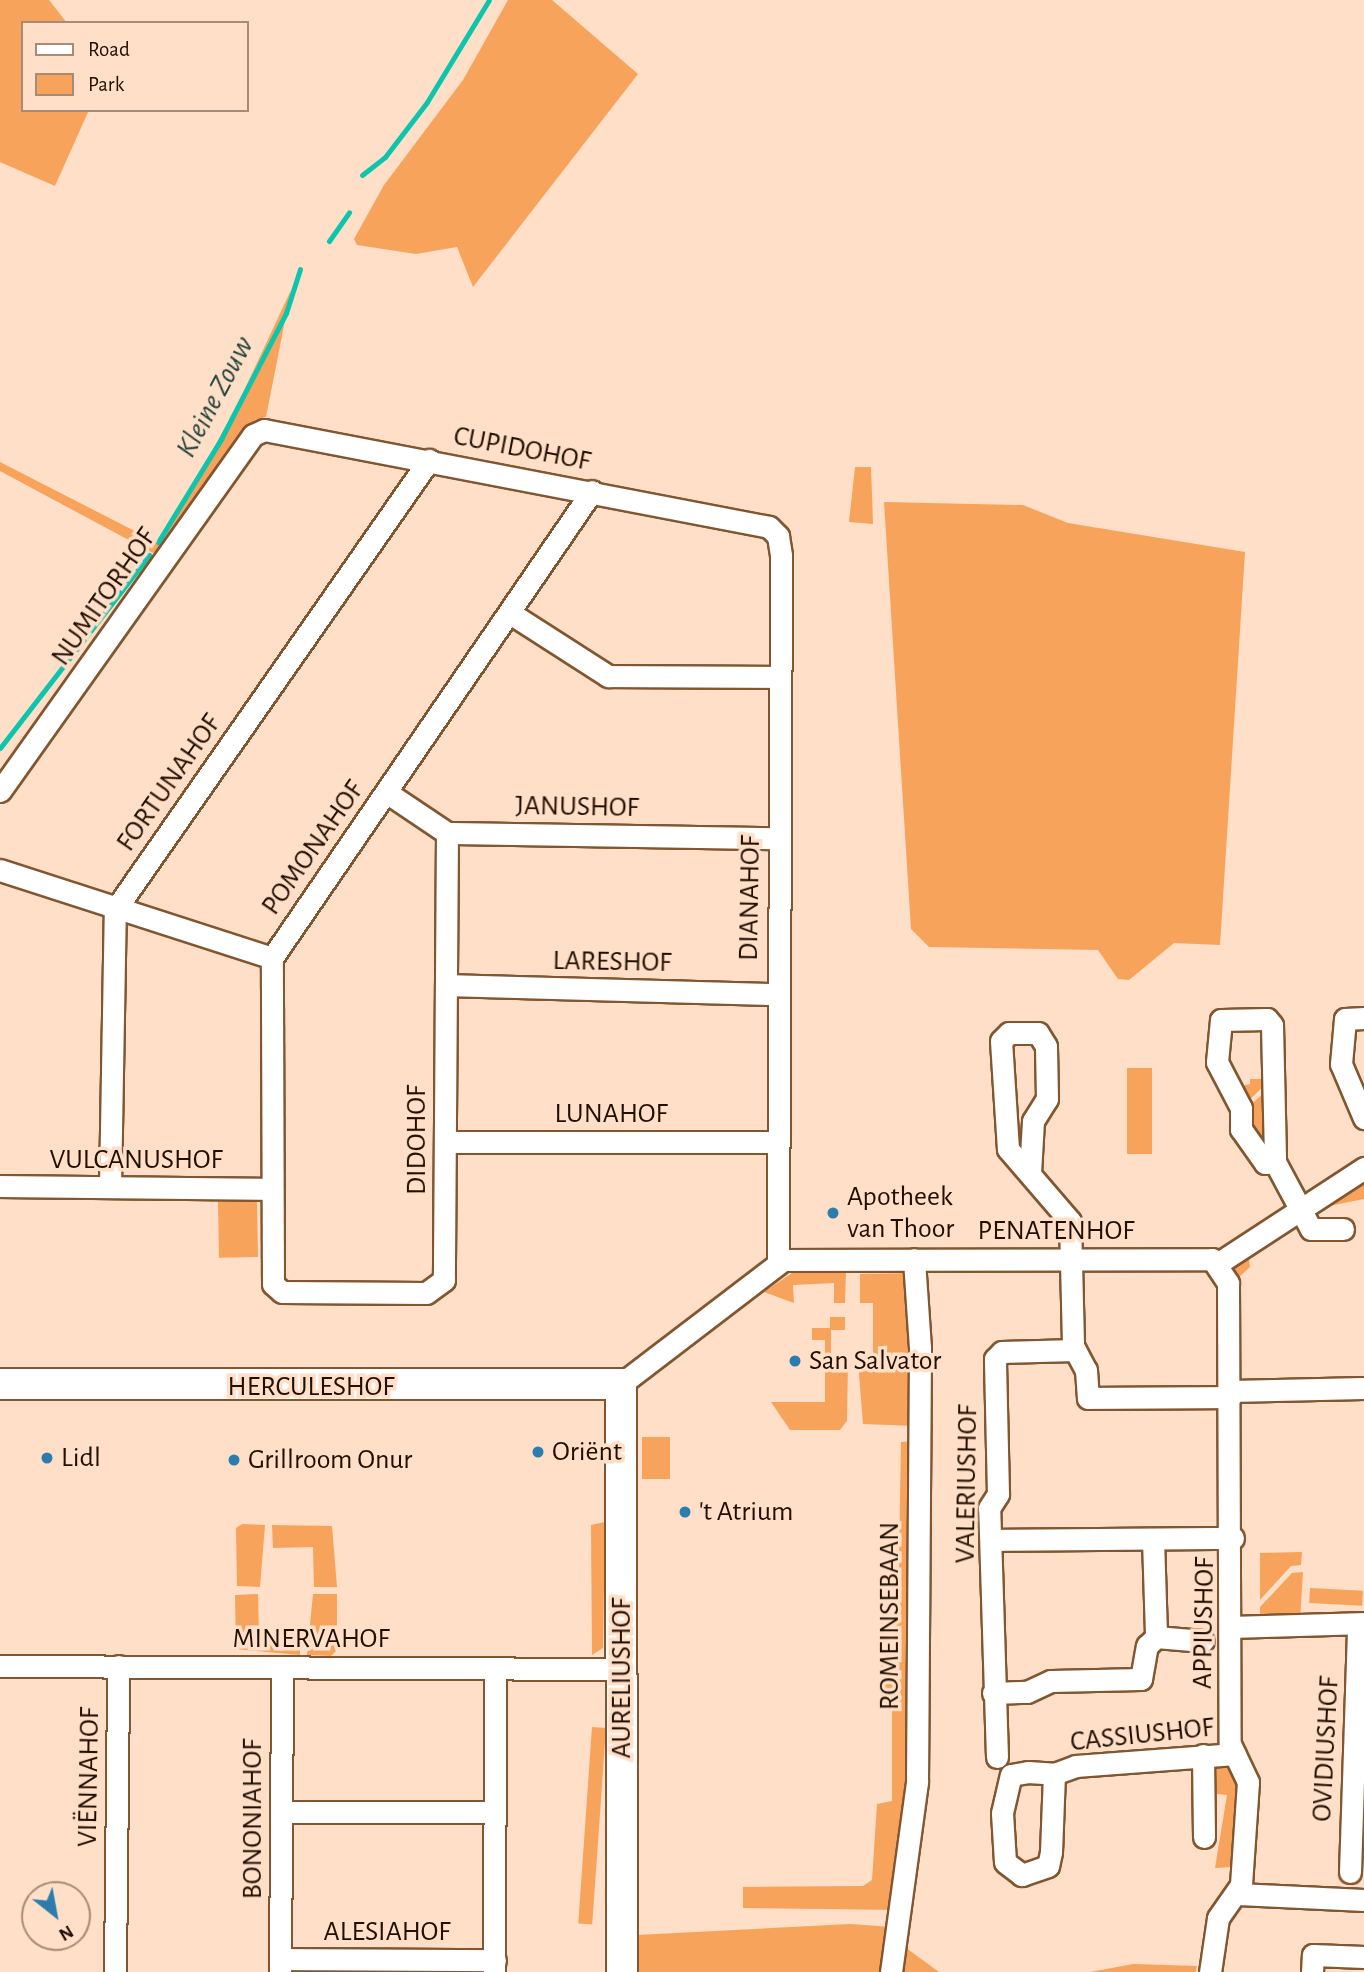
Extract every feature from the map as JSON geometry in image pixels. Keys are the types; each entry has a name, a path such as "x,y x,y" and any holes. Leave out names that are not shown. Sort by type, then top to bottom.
{"street":[{"name":"CUPIDOHOF","path":"253,435 271,429 754,522 778,536"},
{"name":"NUMITORHOF","path":"0,791 253,435"},
{"name":"FORTUNAHOF","path":"115,910 429,460"},
{"name":"POMONAHOF","path":"282,1292 273,1284 272,958 592,491"},
{"name":"DIANAHOF","path":"778,536 778,1262"},
{"path":"510,613 608,676 780,677"},
{"path":"386,792 447,833"},
{"name":"JANUSHOF","path":"447,833 780,838"},
{"name":"DIDOHOF","path":"282,1292 438,1289 445,1142 447,833"},
{"path":"0,870 115,910 272,958"},
{"path":"110,1188 115,910"},
{"name":"LARESHOF","path":"446,985 777,994"},
{"path":"1364,1018 1345,1019 1340,1064 1364,1118"},
{"path":"1275,1162 1265,1163 1241,1129 1241,1108 1217,1062 1221,1020 1267,1019 1272,1025 1275,1162 1303,1205 1311,1229 1343,1229"},
{"path":"1030,1173 1033,1121 1047,1099 1046,1046 1038,1033 1009,1033 1001,1041 1008,1149 1070,1221 1075,1350 1086,1370 1088,1398 1364,1388"},
{"name":"LUNAHOF","path":"445,1142 777,1142"},
{"path":"1217,1264 1303,1205 1364,1168"},
{"name":"VULCANUSHOF","path":"0,1186 271,1189"},
{"name":"PENATENHOF","path":"778,1262 1207,1257 1217,1264"},
{"name":"ROMEINSEBAAN","path":"891,1972 917,1782 920,1348 914,1259"},
{"path":"621,1384 778,1262"},
{"name":"APPIUSHOF","path":"1217,1264 1228,1283 1235,1754 1248,1782 1238,1894"},
{"name":"VALERIUSHOF","path":"997,1756 993,1692 995,1359 1002,1352 1075,1350"},
{"name":"HERCULESHOF","path":"0,1384 621,1384"},
{"name":"AURELIUSHOF","path":"621,1384 622,1972"},
{"path":"993,1540 1233,1538"},
{"path":"993,1692 1027,1692 1051,1681 1141,1679 1147,1646 1156,1637 1153,1539"},
{"path":"1232,1627 1361,1625"},
{"name":"OVIDIUSHOF","path":"1350,1872 1361,1625"},
{"path":"1156,1637 1203,1641"},
{"name":"MINERVAHOF","path":"0,1666 622,1669"},
{"name":"VIËNNAHOF","path":"115,1972 118,1666"},
{"name":"BONONIAHOF","path":"280,1966 282,1667"},
{"name":"ALESIAHOF","path":"280,1966 495,1966 495,1669"},
{"name":"CASSIUSHOF","path":"1054,1774 1048,1866 1022,1875 1005,1862 1004,1790 1011,1775 1054,1774 1076,1766 1235,1754"},
{"path":"1203,1755 1204,1837"},
{"path":"282,1812 495,1812"},
{"path":"1210,1972 1218,1919 1238,1894 1364,1900"},
{"path":"1312,1972 1313,1955 1364,1957"}],"green space":[{"path":"0,0 49,0 65,21 21,21 21,112 88,112 55,186 0,162"},
{"path":"508,0 552,0 638,74 473,287 457,247 416,254 357,245 354,239 384,185 463,80"},
{"path":"291,290 266,417 255,420 167,545 153,553 0,471 0,462 160,544 235,410"},
{"path":"855,467 871,467 873,524 849,522"},
{"path":"884,502 1023,505 1068,523 1245,552 1220,945 1174,943 1129,980 1118,979 1098,950 929,947 911,929"},
{"path":"1127,1068 1152,1068 1152,1154 1127,1154"},
{"path":"1250,1079 1263,1079 1264,1086 1245,1104 1237,1087 1250,1084"},
{"path":"1268,1089 1270,1148 1246,1124 1245,1110"},
{"path":"1364,1181 1364,1199 1324,1207"},
{"path":"257,1201 258,1257 219,1258 218,1202"},
{"path":"1248,1250 1250,1267 1236,1280 1228,1264"},
{"path":"846,1271 845,1303 834,1303 834,1283 793,1285 794,1303 764,1292 792,1273"},
{"path":"916,1273 915,1426 863,1424 858,1362 873,1362 873,1303 860,1303 860,1274"},
{"path":"830,1317 845,1317 845,1330 831,1330 831,1361 848,1362 847,1421 840,1430 790,1430 771,1402 825,1402 825,1340 812,1340 812,1328 830,1328"},
{"path":"642,1437 670,1437 670,1479 642,1479"},
{"path":"916,1441 912,1774 901,1910 743,1908 743,1887 863,1886 872,1880 877,1804 892,1801 892,1710 882,1703 881,1617 898,1616 901,1442"},
{"path":"605,1522 603,1648 592,1655 591,1525"},
{"path":"242,1524 265,1525 260,1587 237,1586 236,1528"},
{"path":"272,1525 332,1526 337,1587 314,1587 313,1547 273,1548"},
{"path":"1302,1552 1301,1565 1291,1566 1260,1600 1260,1553"},
{"path":"1303,1572 1300,1620 1260,1620 1260,1607 1292,1573"},
{"path":"1310,1588 1363,1591 1362,1606 1309,1603"},
{"path":"258,1594 259,1634 300,1632 300,1655 236,1649 235,1595"},
{"path":"313,1594 337,1594 337,1650 331,1656 307,1655"},
{"path":"592,1727 606,1728 592,1924 578,1924"},
{"path":"1225,1762 1234,1772 1239,1804 1232,1867 1215,1868 1227,1795 1217,1794 1208,1770"},
{"path":"850,1924 892,1927 902,1945 939,1972 637,1972 637,1935"},
{"path":"1133,1964 1197,1966 1196,1972 1090,1972"}],"waterway":[{"name":"Kleine Zouw","path":"362,175 385,157 427,102 489,0"},
{"name":"Kleine Zouw","path":"329,241 349,212"},
{"name":"Kleine Zouw","path":"158,542 221,439 286,313 300,269"},
{"name":"Kleine Zouw","path":"0,748 149,555"}],"place":[{"name":"Apotheek van Thoor","path":"833,1213"},
{"name":"San Salvator","path":"795,1361"},
{"name":"Oriënt","path":"538,1452"},
{"name":"Lidl","path":"47,1458"},
{"name":"Grillroom Onur","path":"234,1460"},
{"name":"'t Atrium","path":"685,1512"}]}
